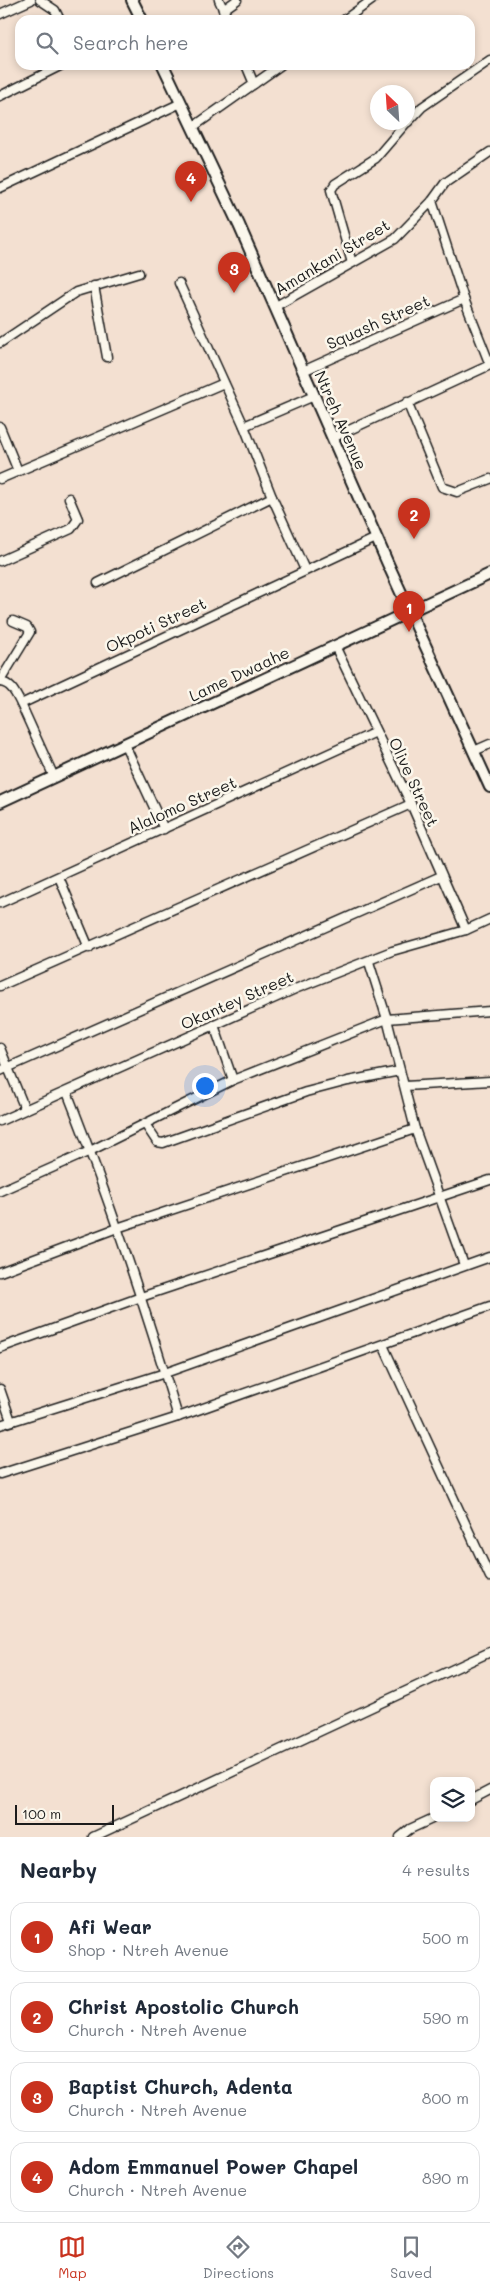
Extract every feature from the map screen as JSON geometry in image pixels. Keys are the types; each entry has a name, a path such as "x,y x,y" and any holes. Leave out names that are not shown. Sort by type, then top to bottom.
{"street":[{"path":"0,14 31,0"},
{"path":"40,0 55,10 58,15"},
{"path":"132,0 140,15"},
{"path":"219,0 226,15"},
{"path":"223,10 237,0"},
{"path":"351,15 372,0"},
{"path":"415,114 422,107 490,60"},
{"path":"0,96 52,70"},
{"name":"Ntreh Avenue","path":"165,70 276,306 376,538 490,787"},
{"path":"248,70 254,84"},
{"path":"193,127 274,70"},
{"path":"0,188 181,104"},
{"path":"352,263 331,190 335,184 376,158 400,130"},
{"name":"Amankani Street","path":"276,306 395,239 432,201 445,183 490,152"},
{"path":"332,438 490,365 464,298 432,201"},
{"path":"0,343 62,300 94,286 139,273"},
{"path":"179,283 244,426 272,497 305,570"},
{"path":"94,286 107,357"},
{"name":"Squash Street","path":"303,372 464,298"},
{"path":"0,479 224,383"},
{"path":"244,426 314,396"},
{"path":"407,402 442,487 457,492 490,479"},
{"path":"0,426 18,471"},
{"path":"98,583 272,497"},
{"path":"0,561 71,529 78,519 69,498"},
{"name":"Okpoti Street","path":"21,704 376,538"},
{"name":"Lame Dwaahe","path":"0,802 335,646 489,578"},
{"path":"13,621 27,627 30,632 0,682 5,682 12,688 54,777"},
{"name":"Olive Street","path":"335,646 411,804 466,930"},
{"name":"Alalomo Street","path":"0,903 376,732"},
{"path":"125,744 164,828"},
{"path":"474,751 490,744"},
{"path":"0,986 411,804"},
{"path":"0,1071 441,876"},
{"path":"59,877 89,948"},
{"name":"Okantey Street","path":"0,1121 295,989 392,952 466,930 490,919"},
{"path":"369,962 387,1019 415,1129 464,1265"},
{"path":"0,1191 145,1124 233,1080 387,1019 490,1011"},
{"path":"214,1025 233,1080"},
{"path":"0,1048 25,1109"},
{"path":"145,1124 156,1142 163,1143 306,1092 348,1080 400,1071"},
{"path":"405,1086 490,1081"},
{"path":"67,1092 90,1150 141,1297 178,1417"},
{"path":"0,1272 117,1228 415,1129"},
{"path":"0,1348 141,1297 490,1180"},
{"path":"0,1425 165,1373 490,1257"},
{"path":"0,1474 178,1417 490,1306"},
{"path":"384,1345 490,1577"},
{"path":"0,1389 11,1420"},
{"path":"93,1837 490,1652"},
{"path":"475,1798 490,1790"},
{"path":"400,1837 410,1829 430,1820"}],"place":[{"name":"Adom Emmanuel Power Chapel","path":"191,202"},
{"name":"Baptist Church, Adenta","path":"234,293"},
{"name":"Christ Apostolic Church","path":"414,539"},
{"name":"Afi Wear","path":"409,632"}]}
